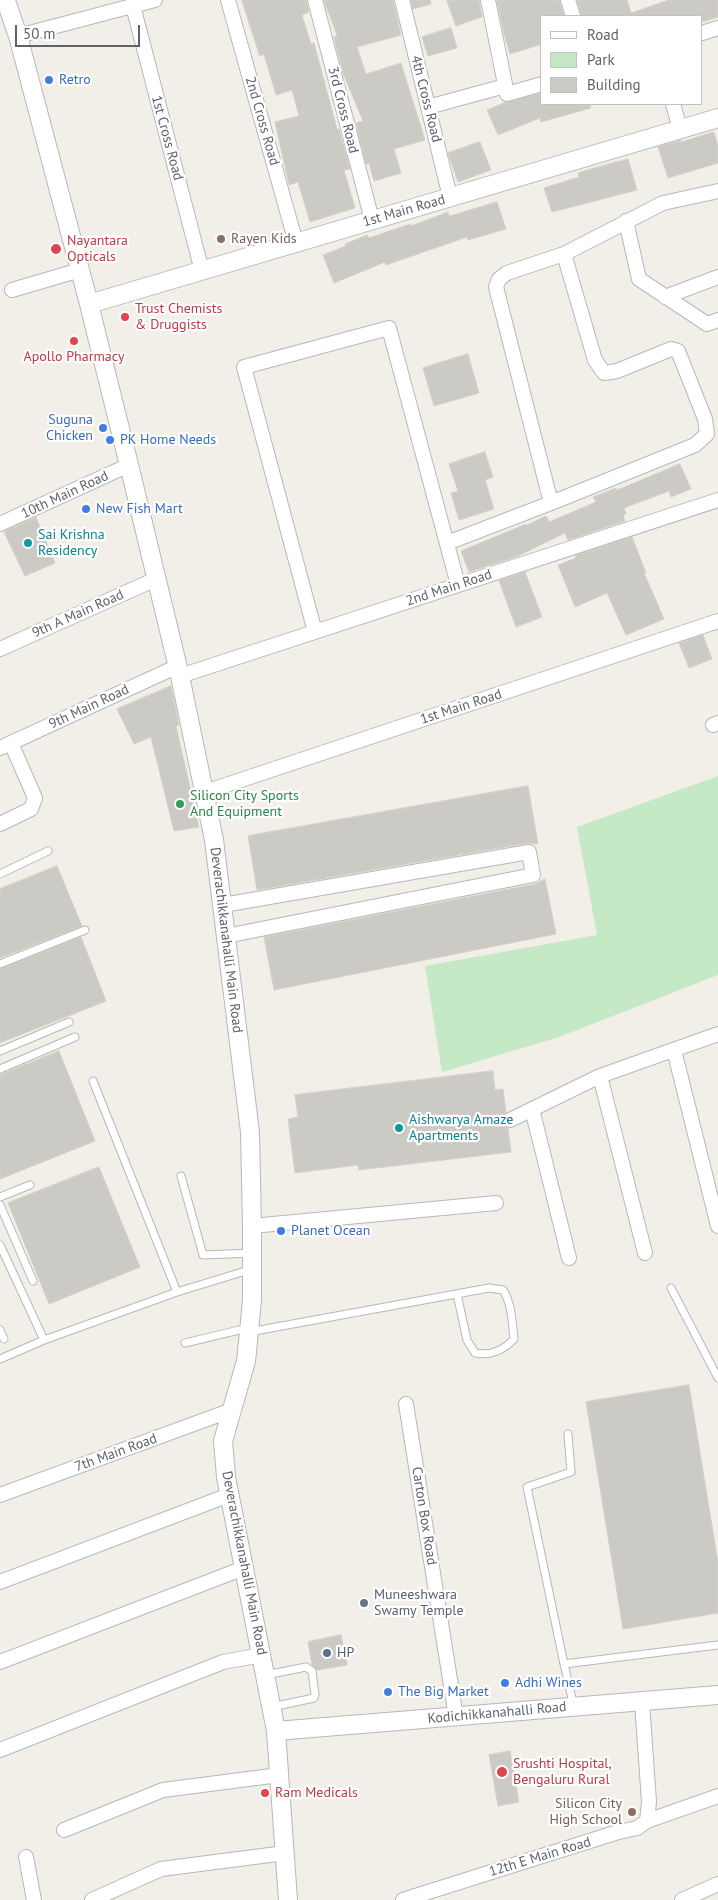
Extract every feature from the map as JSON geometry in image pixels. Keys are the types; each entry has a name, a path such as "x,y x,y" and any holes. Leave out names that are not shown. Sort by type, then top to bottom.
{"street":[{"path":"18,36 155,0"},
{"name":"2nd Cross Road","path":"228,0 296,243"},
{"name":"3rd Cross Road","path":"315,0 372,220"},
{"name":"4th Cross Road","path":"402,0 450,197"},
{"path":"488,0 507,94 540,85"},
{"path":"568,0 573,15"},
{"name":"Deverachikkanahalli Main Road","path":"5,2 18,36 89,304 179,671 214,840 250,1132 252,1226 252,1300 246,1361 223,1441 229,1495 276,1732 288,1900"},
{"name":"1st Cross Road","path":"133,6 202,271"},
{"path":"703,33 718,28"},
{"path":"428,107 505,86"},
{"path":"673,105 680,129"},
{"name":"1st Main Road","path":"89,304 718,118"},
{"path":"551,503 496,287 498,279 507,273 564,254 663,203 718,191"},
{"path":"626,221 638,279 707,324 718,320"},
{"path":"447,543 695,445 707,434 705,419 678,351 671,349 617,371 604,373 595,360 564,254"},
{"path":"12,290 80,270"},
{"path":"665,297 718,277"},
{"path":"315,632 244,367 389,328 458,585"},
{"name":"10th Main Road","path":"0,524 129,465"},
{"name":"2nd Main Road","path":"179,671 315,632 718,500"},
{"name":"9th A Main Road","path":"0,649 156,578"},
{"name":"1st Main Road","path":"204,792 718,621"},
{"name":"9th Main Road","path":"5,746 179,671"},
{"path":"0,824 31,809 35,798 5,746"},
{"path":"223,905 529,852 533,874 226,936"},
{"path":"510,1120 600,1076 718,1034"},
{"path":"674,1050 718,1226"},
{"path":"600,1076 645,1252"},
{"path":"532,1109 569,1258"},
{"path":"252,1226 496,1203"},
{"name":"Carton Box Road","path":"406,1404 456,1717"},
{"name":"7th Main Road","path":"0,1495 232,1410"},
{"path":"0,1582 229,1495"},
{"path":"0,1662 244,1568"},
{"path":"0,1750 223,1662 262,1655"},
{"name":"Kodichikkanahalli Road","path":"276,1732 718,1695"},
{"path":"642,1702 649,1802 647,1821"},
{"path":"64,1830 163,1790 279,1775"},
{"name":"12th E Main Road","path":"403,1900 637,1828 647,1821 718,1796"},
{"path":"92,1900 161,1869 285,1853"},
{"path":"26,1857 34,1900"},
{"path":"682,1900 718,1884"}],"lane":[{"path":"0,874 48,851"},
{"path":"0,964 84,930"},
{"path":"0,1051 69,1022"},
{"path":"0,1069 75,1037"},
{"path":"93,1081 177,1292"},
{"path":"181,1176 203,1255 252,1261"},
{"path":"0,1197 30,1185"},
{"path":"0,1205 33,1281"},
{"path":"0,1245 2,1254 44,1340"},
{"path":"0,1360 44,1340 177,1292 252,1261"},
{"path":"185,1343 239,1330 249,1332 489,1288 503,1290 510,1306 514,1339 508,1346 484,1355 475,1353 467,1340 458,1294"},
{"path":"671,1288 718,1378"},
{"path":"0,1330 4,1339"},
{"path":"568,1434 571,1472 527,1487 574,1707"},
{"path":"564,1664 718,1645"},
{"path":"265,1675 306,1667 309,1667 312,1672 316,1694 314,1698 272,1706"}],"green space":[{"path":"718,776 718,975 559,1037 442,1072 425,966 597,935 577,827"}],"building":[{"path":"242,0 306,0 309,12 302,15 311,44 314,43 337,129 339,129 350,169 344,170 355,208 310,222 298,182 289,185 275,122 299,116 292,90 276,95 264,54 260,56"},
{"path":"324,0 393,0 401,35 357,47 366,74 401,63 425,140 394,149 401,173 374,181 369,163 366,164 356,123 363,121 343,73 334,37 337,36"},
{"path":"411,0 430,0 431,4 413,9"},
{"path":"447,0 479,0 482,17 456,26"},
{"path":"497,0 559,0 564,15 540,15 540,45 510,54"},
{"path":"577,0 627,0 631,13 669,0 718,0 718,17 703,22 703,15 582,15"},
{"path":"451,28 457,48 428,56 422,37"},
{"path":"540,94 540,105 590,105 591,108 541,122 540,118 498,135 487,110 506,102"},
{"path":"714,132 718,146 718,163 668,178 658,147"},
{"path":"480,142 491,170 458,182 448,153"},
{"path":"628,159 637,190 552,212 544,188 579,177 578,173"},
{"path":"497,202 506,229 468,240 467,237 386,265 385,262 334,283 323,255 346,246 345,244 367,235 369,238 410,224 411,226 448,212 449,216"},
{"path":"468,354 479,393 434,406 423,368"},
{"path":"485,452 493,477 485,480 494,509 459,520 451,493 458,491 449,464"},
{"path":"680,464 691,489 671,497 669,491 624,508 626,514 623,515 625,521 568,540 565,533 518,556 469,572 461,551 546,516 549,522 596,502 593,497 616,488 617,490"},
{"name":"Sai Krishna Residency","path":"36,517 55,563 25,576 4,532"},
{"path":"632,537 646,573 644,573 664,619 626,635 607,593 575,607 558,565 576,558 575,556"},
{"path":"525,572 542,617 516,627 499,581"},
{"path":"703,635 712,659 689,668 679,643"},
{"path":"171,686 179,725 176,726 199,827 174,831 151,737 134,744 117,709"},
{"path":"528,786 538,844 528,843 257,890 248,836"},
{"path":"57,866 82,926 0,958 0,889"},
{"path":"545,879 556,934 274,990 264,937 535,884"},
{"path":"81,937 106,1001 0,1043 0,969"},
{"path":"59,1051 95,1141 0,1179 0,1075"},
{"name":"Aishwarya Amaze Apartments","path":"493,1071 495,1090 503,1089 506,1112 501,1120 502,1124 508,1128 511,1152 359,1170 358,1165 295,1173 288,1119 298,1117 295,1095"},
{"path":"99,1167 140,1267 49,1304 8,1203"},
{"path":"689,1385 718,1563 718,1613 623,1629 586,1402"},
{"name":"HP","path":"341,1635 347,1665 317,1670 312,1665 308,1642"},
{"path":"510,1751 519,1802 498,1806 489,1755"}],"place":[{"name":"Retro","path":"49,80"},
{"name":"Rayen Kids","path":"221,239"},
{"name":"Nayantara Opticals","path":"56,249"},
{"name":"Trust Chemists & Druggists","path":"125,317"},
{"name":"Apollo Pharmacy","path":"74,341"},
{"name":"Suguna Chicken","path":"103,428"},
{"name":"PK Home Needs","path":"110,440"},
{"name":"New Fish Mart","path":"86,509"},
{"name":"Sai Krishna Residency","path":"28,543"},
{"name":"Silicon City Sports And Equipment","path":"180,804"},
{"name":"Aishwarya Amaze Apartments","path":"399,1128"},
{"name":"Planet Ocean","path":"281,1231"},
{"name":"Muneeshwara Swamy Temple","path":"364,1603"},
{"name":"HP","path":"327,1653"},
{"name":"Adhi Wines","path":"505,1683"},
{"name":"The Big Market","path":"388,1692"},
{"name":"Srushti Hospital, Bengaluru Rural","path":"502,1772"},
{"name":"Ram Medicals","path":"265,1793"},
{"name":"Silicon City High School","path":"632,1812"}]}
